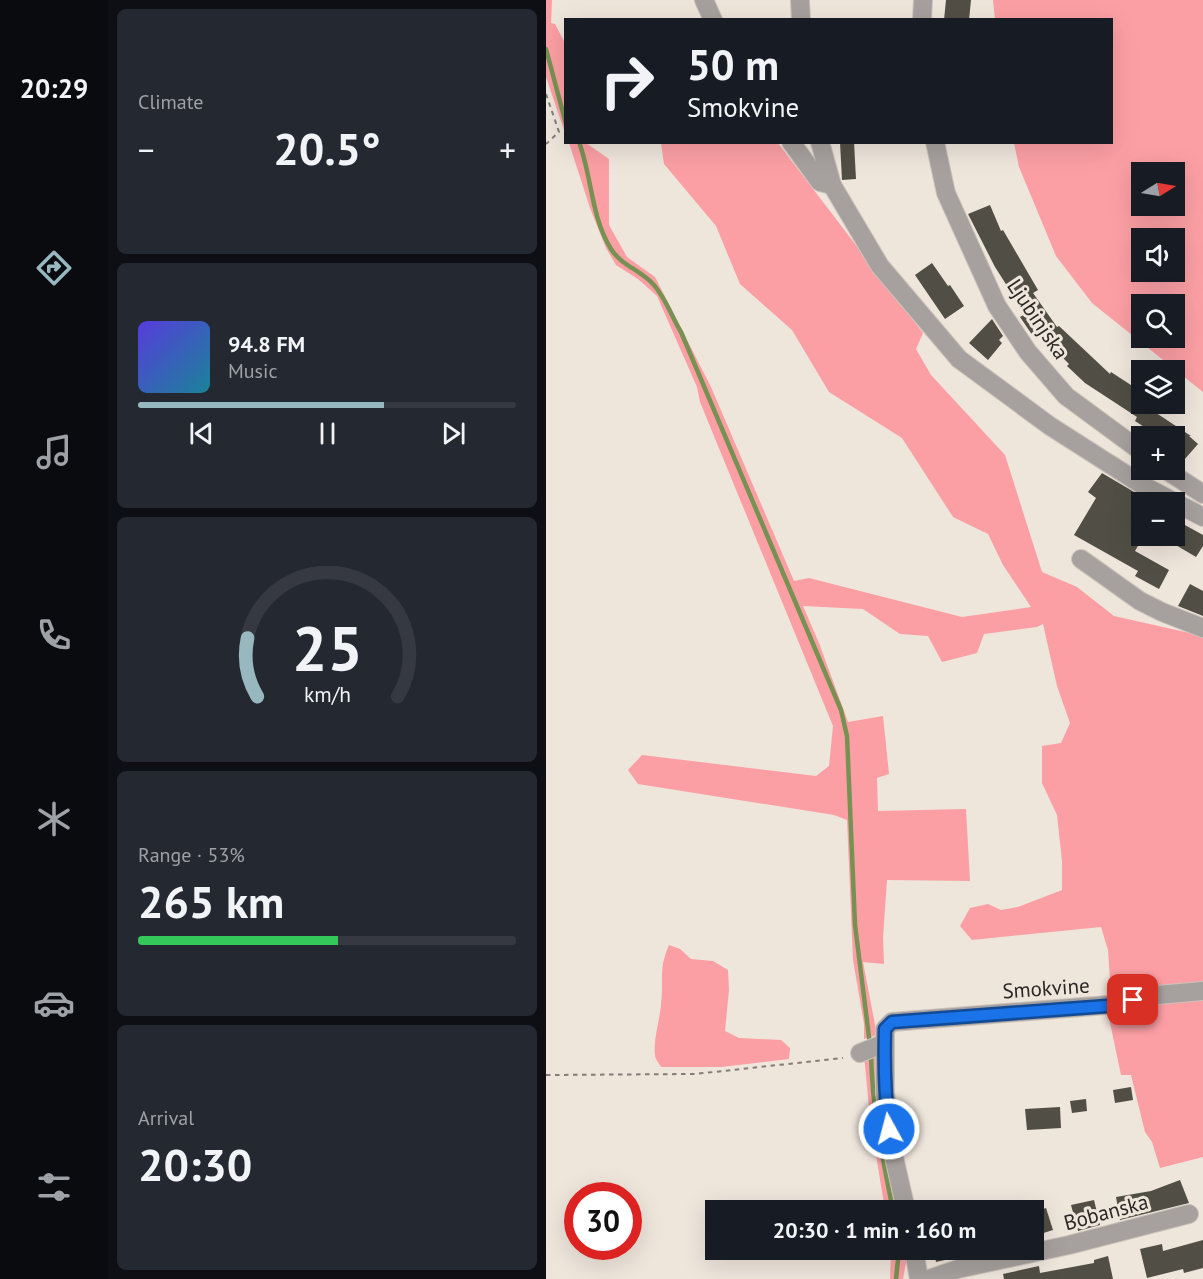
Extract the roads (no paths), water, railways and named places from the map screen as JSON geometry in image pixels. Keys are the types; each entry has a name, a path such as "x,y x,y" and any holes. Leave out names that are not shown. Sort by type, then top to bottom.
{"street":[{"path":"704,0 712,18"},
{"path":"800,0 801,18"},
{"path":"922,18 923,0"},
{"path":"792,144 820,182 832,185"},
{"path":"821,144 832,185 880,266 959,359 1050,426 1144,486 1203,517"},
{"name":"Ljubinjska","path":"935,144 946,193 997,306 1028,352 1066,396 1131,444"},
{"path":"1181,480 1203,494"},
{"path":"1081,559 1140,601 1203,628"},
{"name":"Smokvine","path":"882,1044 885,1029 892,1022 1120,1005 1146,996 1203,991"},
{"path":"860,1053 882,1044 892,1148 904,1200"},
{"name":"Bobanska","path":"929,1279 958,1269 1069,1245 1189,1214"},
{"path":"916,1260 919,1279"}],"waterway":[{"path":"546,49 564,116"},
{"path":"580,144 604,237 615,255 648,279 657,289 681,332 841,710 847,736 855,925 870,1045"},
{"path":"871,1053 881,1151 891,1200"},
{"path":"896,1279 898,1260"}]}
